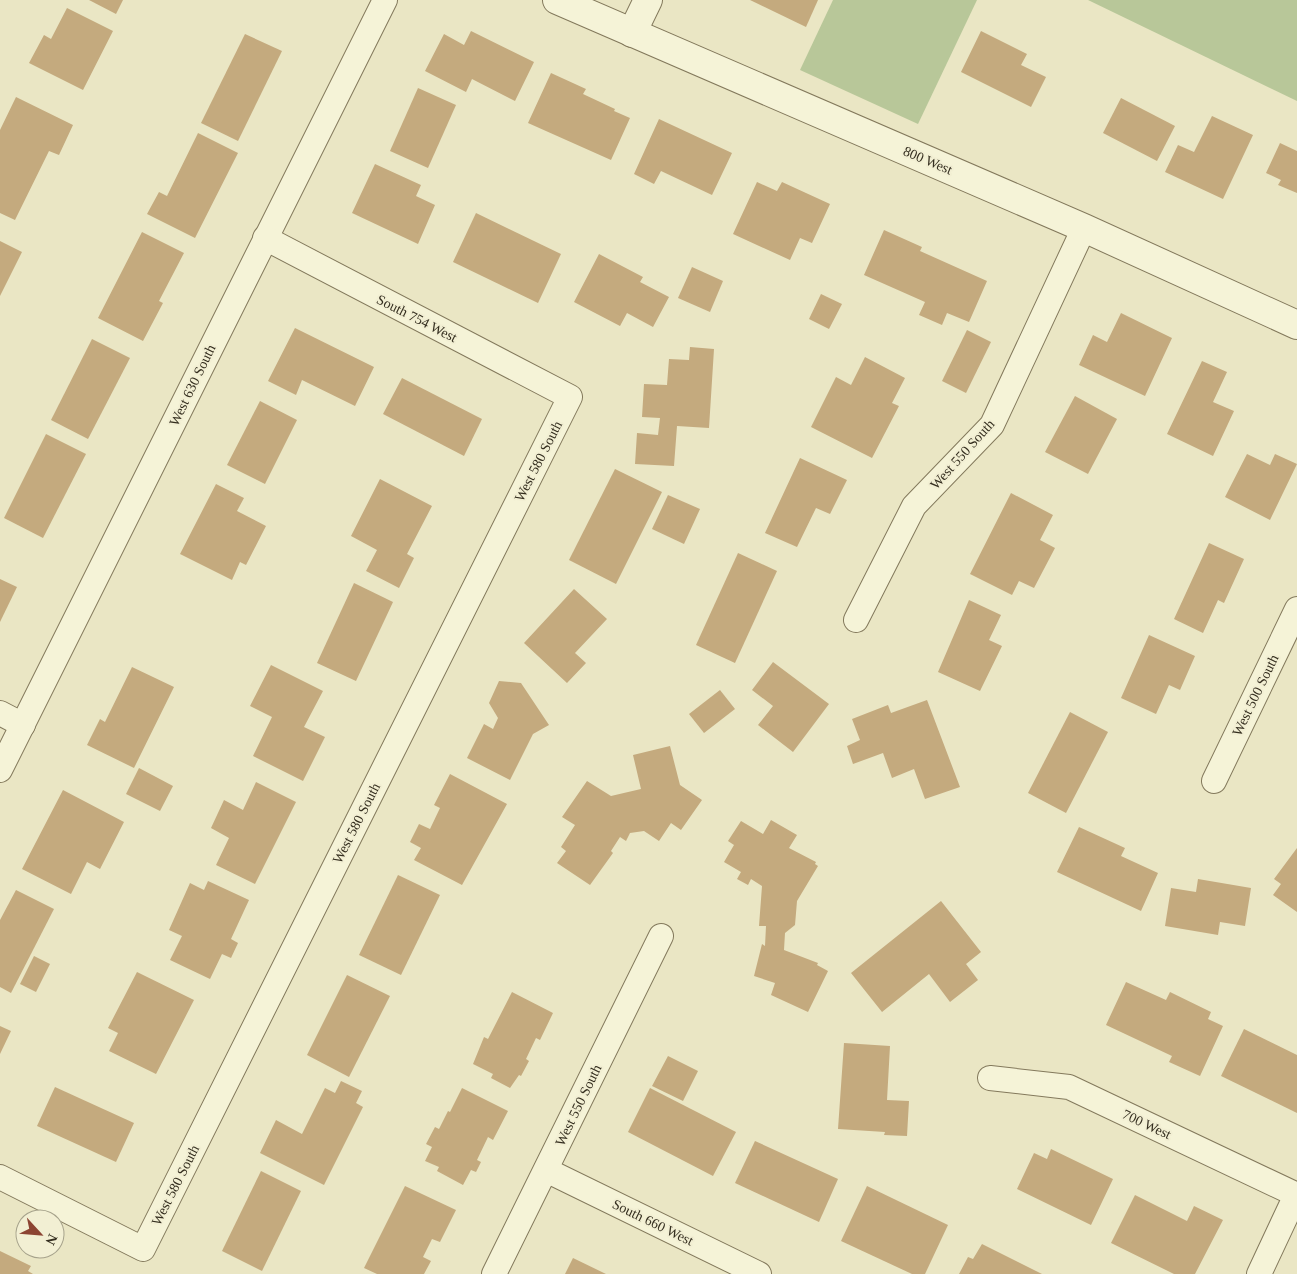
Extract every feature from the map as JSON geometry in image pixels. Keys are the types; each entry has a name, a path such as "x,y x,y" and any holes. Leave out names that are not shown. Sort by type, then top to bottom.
{"street":[{"name":"West 630 South","path":"0,770 385,0"},
{"name":"800 West","path":"557,0 1084,228 1297,325"},
{"path":"632,33 648,0"},
{"name":"West 550 South","path":"856,620 914,506 992,425 1084,228"},
{"name":"South 754 West","path":"265,238 570,397"},
{"name":"West 580 South","path":"0,1177 143,1249 570,397"},
{"name":"West 500 South","path":"1214,782 1297,609"},
{"path":"0,713 23,724"},
{"name":"West 550 South","path":"494,1274 661,936"},
{"name":"700 West","path":"990,1078 1069,1087 1296,1195"},
{"name":"South 660 West","path":"546,1170 759,1274"},
{"path":"1259,1274 1296,1195"}],"green space":[{"path":"833,0 977,0 918,124 800,70"},
{"path":"1088,0 1297,0 1297,101"}],"building":[{"path":"89,0 123,0 116,14"},
{"path":"750,0 818,0 806,27"},
{"path":"67,8 113,31 83,90 29,63 44,35 51,39"},
{"path":"471,31 534,62 515,101 472,79 466,92 425,71 444,34 464,45"},
{"path":"981,31 1027,54 1021,65 1046,77 1031,107 961,72"},
{"path":"245,34 282,51 238,141 201,123"},
{"path":"551,73 586,89 583,94 630,118 611,160 528,123"},
{"path":"418,88 456,105 428,168 390,151"},
{"path":"16,97 73,125 59,155 49,151 15,220 0,213 0,130"},
{"path":"1121,98 1175,126 1157,161 1103,133"},
{"path":"1212,116 1253,135 1223,199 1165,172 1178,145 1194,152"},
{"path":"659,119 732,153 712,195 661,171 654,184 634,174"},
{"path":"198,133 238,153 195,238 147,214 159,192 167,196"},
{"path":"1280,143 1297,151 1297,193 1278,185 1281,180 1266,173"},
{"path":"375,164 421,185 416,196 435,205 418,244 352,213"},
{"path":"757,182 777,191 782,182 830,204 812,243 800,238 790,260 733,234"},
{"path":"476,213 561,254 538,303 453,262"},
{"path":"884,230 922,247 920,251 987,281 969,322 947,313 942,325 919,315 925,302 864,275"},
{"path":"142,232 184,253 159,301 163,303 143,341 98,318"},
{"path":"0,241 22,252 0,296"},
{"path":"599,254 643,277 640,282 669,297 653,327 627,313 620,326 574,302"},
{"path":"692,267 723,281 710,312 678,298"},
{"path":"821,294 842,304 829,329 809,319"},
{"path":"1121,313 1172,338 1145,396 1079,365 1093,335 1107,342"},
{"path":"295,328 374,367 355,406 302,380 296,395 268,381"},
{"path":"967,330 991,342 966,393 942,381"},
{"path":"92,339 130,358 88,439 51,420"},
{"path":"690,347 714,349 709,428 677,426 674,466 635,464 637,433 658,435 660,418 642,417 644,384 667,385 669,359 689,360"},
{"path":"865,357 905,378 892,403 899,406 872,458 811,427 836,377 851,385"},
{"path":"1202,361 1227,372 1213,402 1234,411 1213,456 1167,434"},
{"path":"402,378 482,419 464,456 383,414"},
{"path":"1075,396 1117,419 1088,474 1045,452"},
{"path":"260,401 297,420 265,484 227,465"},
{"path":"46,434 86,454 43,538 4,518"},
{"path":"1247,454 1270,465 1275,454 1297,464 1270,520 1225,497"},
{"path":"800,458 847,480 830,514 816,508 797,547 765,533"},
{"path":"615,469 662,492 616,584 569,560"},
{"path":"380,479 432,506 407,554 414,558 399,588 366,571 377,550 351,536"},
{"path":"216,484 244,498 237,511 266,526 246,565 240,562 232,580 180,554"},
{"path":"1011,493 1053,515 1040,540 1055,548 1034,588 1019,581 1012,595 970,574"},
{"path":"668,495 700,509 684,544 652,529"},
{"path":"1209,543 1244,559 1224,603 1218,600 1203,633 1174,619"},
{"path":"738,553 777,571 735,663 696,645"},
{"path":"0,579 17,587 0,622"},
{"path":"354,583 393,602 356,681 317,663"},
{"path":"574,589 607,619 575,653 586,663 567,683 524,643"},
{"path":"969,600 1001,615 989,640 1002,646 980,691 938,672"},
{"path":"1149,635 1195,656 1180,690 1169,685 1156,714 1121,698"},
{"path":"773,662 829,704 793,752 758,725 773,706 752,690"},
{"path":"271,665 323,691 304,727 325,737 303,781 253,756 272,717 250,706"},
{"path":"132,667 174,687 134,768 87,745 100,719 105,722"},
{"path":"499,681 521,683 549,725 533,734 510,780 467,758 484,724 493,729 498,718 489,703"},
{"path":"720,690 735,709 704,733 689,714"},
{"path":"927,700 960,787 925,799 914,769 892,778 883,753 853,764 847,746 860,740 852,719 888,705 891,713"},
{"path":"1070,712 1108,732 1066,813 1028,793"},
{"path":"670,746 680,785 702,800 681,830 671,823 659,841 644,831 630,833 626,841 620,837 611,851 613,853 590,885 557,863 566,851 561,847 575,825 562,817 587,781 611,796 641,789 633,755"},
{"path":"139,768 173,786 160,811 126,794"},
{"path":"450,774 507,804 462,885 414,860 421,848 410,842 419,824 430,829 440,808 434,805"},
{"path":"256,782 296,802 255,884 216,865 229,838 211,828 224,800 243,810"},
{"path":"63,790 124,822 100,869 87,862 71,894 22,869"},
{"path":"771,820 797,835 789,848 816,862 815,864 818,866 797,901 795,925 785,933 784,950 818,963 817,965 828,971 808,1012 771,995 775,983 754,976 762,944 765,946 766,926 759,926 762,886 751,879 748,885 737,879 741,872 724,862 734,845 728,841 741,821 763,834"},
{"path":"1079,827 1125,848 1121,856 1158,873 1141,911 1057,872"},
{"path":"1297,848 1297,912 1273,895 1281,884 1274,879"},
{"path":"398,875 440,895 401,975 359,955"},
{"path":"1198,879 1251,888 1245,926 1220,922 1218,935 1165,926 1171,888 1196,892"},
{"path":"208,881 249,900 231,939 238,943 231,958 222,954 210,979 170,960 182,936 169,930 190,883 204,890"},
{"path":"16,890 54,909 11,993 0,987 0,920"},
{"path":"941,901 981,952 966,964 978,980 950,1002 929,974 882,1012 851,973"},
{"path":"34,956 50,964 36,992 20,984"},
{"path":"137,972 194,1000 156,1074 109,1051 118,1033 108,1028"},
{"path":"347,975 390,996 349,1077 307,1055"},
{"path":"1126,982 1166,1000 1170,992 1211,1012 1208,1019 1223,1026 1200,1076 1169,1062 1172,1056 1106,1025"},
{"path":"512,992 553,1013 540,1040 536,1038 526,1059 529,1061 521,1076 519,1075 510,1088 491,1078 493,1074 473,1064 484,1037 488,1039"},
{"path":"0,1026 11,1031 0,1054"},
{"path":"1244,1029 1297,1055 1297,1113 1221,1076"},
{"path":"844,1043 890,1046 887,1100 909,1101 907,1136 884,1135 885,1132 838,1129"},
{"path":"668,1056 698,1071 683,1101 652,1086"},
{"path":"341,1081 362,1091 356,1103 363,1107 324,1185 260,1153 276,1120 302,1134 325,1088 335,1093"},
{"path":"55,1087 134,1123 116,1162 37,1126"},
{"path":"462,1088 508,1111 493,1140 488,1137 477,1160 481,1162 476,1172 471,1170 463,1185 437,1171 439,1167 425,1161 432,1147 426,1144 435,1127 439,1129 448,1111 450,1112"},
{"path":"650,1088 736,1132 713,1176 628,1132"},
{"path":"755,1141 838,1179 819,1222 735,1183"},
{"path":"1051,1149 1113,1179 1091,1225 1017,1189 1034,1153 1047,1159"},
{"path":"261,1171 301,1191 262,1271 222,1251"},
{"path":"405,1186 456,1210 440,1242 432,1239 423,1257 431,1261 424,1274 377,1274 364,1268"},
{"path":"867,1186 948,1225 925,1274 912,1274 841,1241"},
{"path":"1135,1195 1187,1221 1194,1206 1223,1220 1195,1274 1174,1274 1111,1243"},
{"path":"982,1244 1042,1274 959,1274 968,1257 973,1259"},
{"path":"0,1251 31,1266 28,1271 33,1274 0,1274"},
{"path":"573,1258 606,1274 565,1274"}]}
